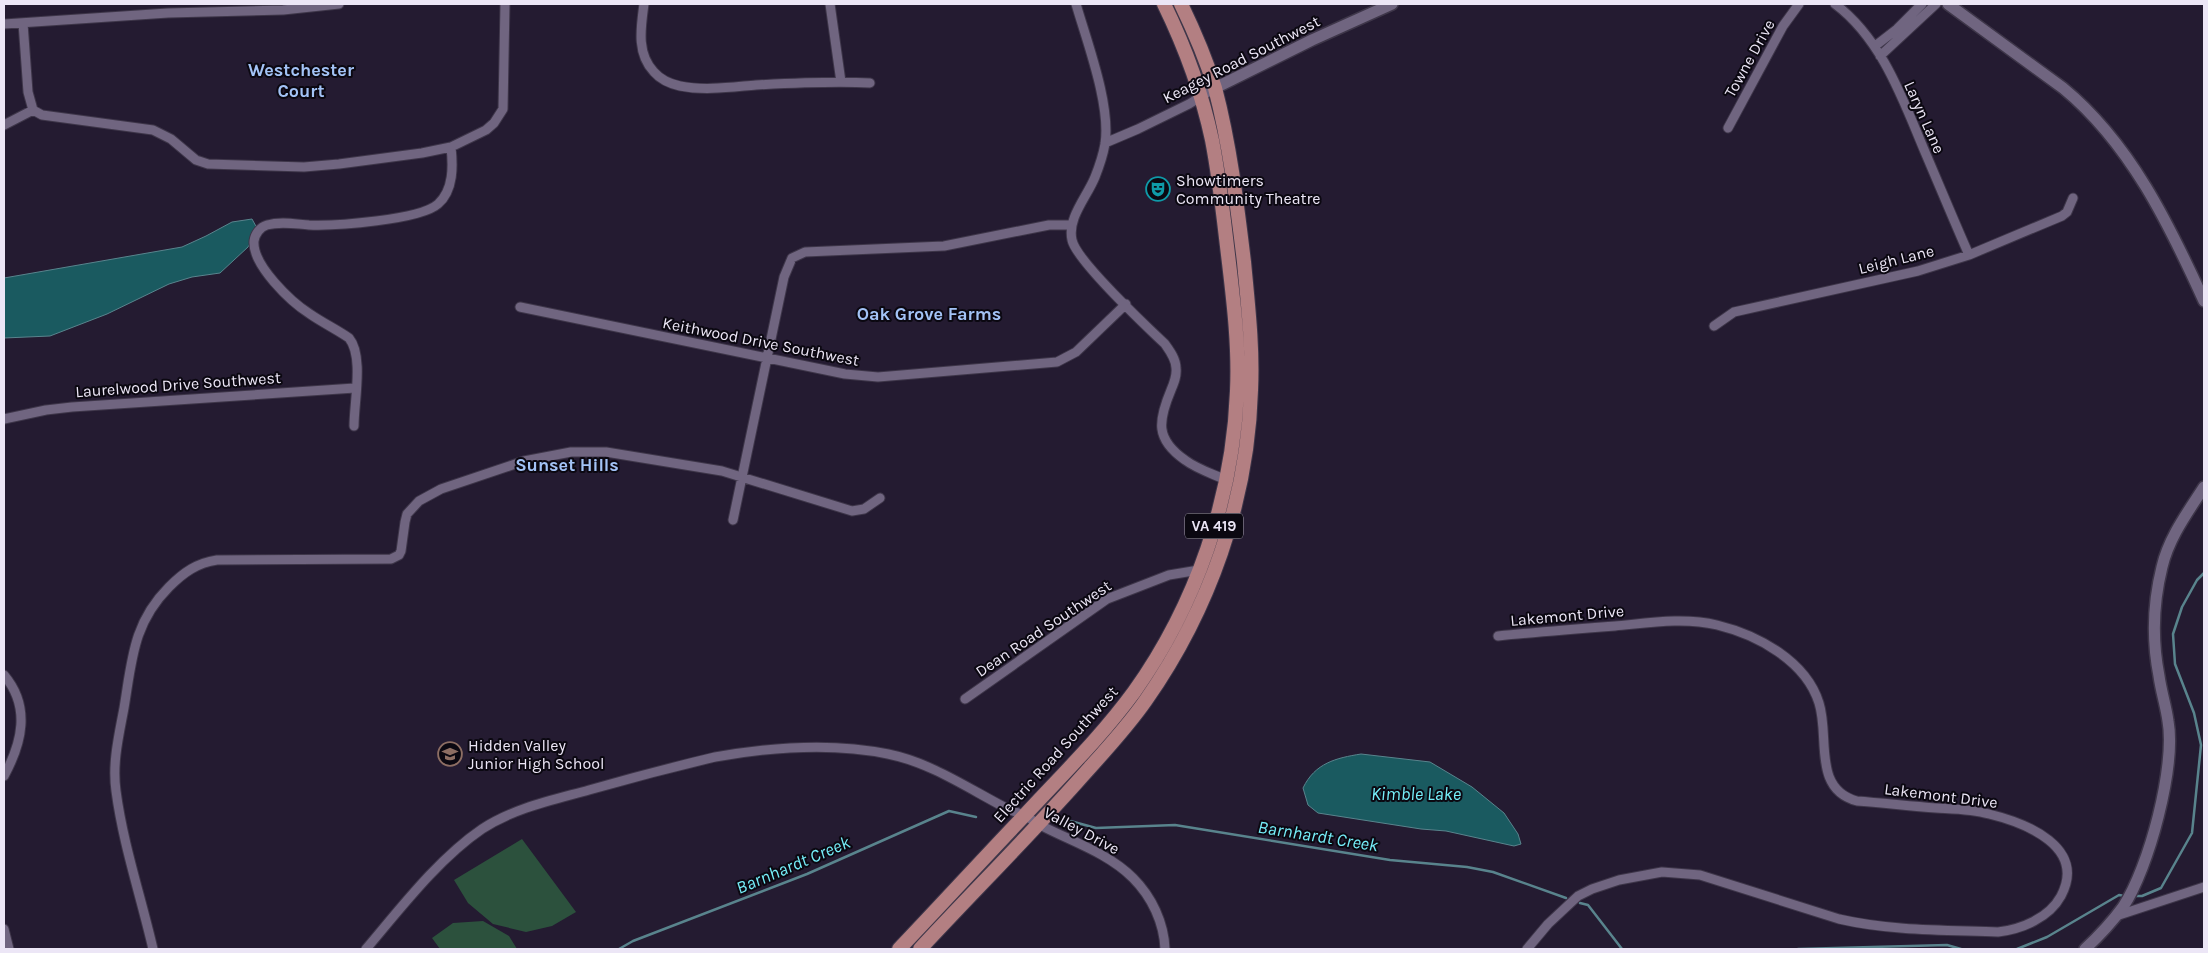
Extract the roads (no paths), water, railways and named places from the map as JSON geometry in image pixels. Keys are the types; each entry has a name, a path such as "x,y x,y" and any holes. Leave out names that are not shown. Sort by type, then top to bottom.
{"main road":[{"name":"Electric Road Southwest","path":"899,949 1106,728 1135,690 1170,634 1210,539 1226,480 1235,424 1237,390 1235,312 1216,162 1200,97 1182,44 1164,4"},
{"name":"Electric Road Southwest","path":"920,949 1039,825 1116,739 1163,675 1186,634 1212,578 1235,505 1249,425 1251,346 1238,210 1230,158 1215,88 1196,36 1181,4"}],"street":[{"path":"4,24 168,13 282,10 339,4"},
{"path":"23,23 28,92 33,110 42,115 152,130 171,139 196,160 219,166 304,167 422,153 451,147 486,130 494,123 503,109 506,4"},
{"path":"644,4 640,35 643,54 653,72 669,83 680,86 709,88 841,82 870,83"},
{"path":"830,4 841,82"},
{"path":"1076,4 1099,88 1105,124 1105,143 1095,177 1072,225 1072,241 1082,260 1165,344 1175,360 1176,376 1161,417 1162,434 1167,443 1190,463 1226,480"},
{"name":"Keagey Road Southwest","path":"1105,143 1120,138 1312,40 1392,4"},
{"name":"Towne Drive","path":"1728,128 1783,26 1799,4"},
{"name":"Laryn Lane","path":"1835,4 1857,24 1880,56 1910,117 1969,255"},
{"path":"1874,46 1897,29 1922,4"},
{"path":"1880,56 1936,4"},
{"path":"1948,4 2064,88 2110,133 2156,205 2204,302"},
{"path":"4,125 33,110"},
{"path":"354,426 357,357 354,343 297,305 280,288 259,260 255,250 255,238 261,228 273,223 308,225 350,224 395,217 431,208 442,199 450,183 451,147"},
{"name":"Leigh Lane","path":"1714,326 1734,312 1918,271 1969,255 2062,216 2067,212 2073,198"},
{"path":"733,520 784,278 792,258 799,253 944,246 1049,226 1072,225"},
{"name":"Keithwood Drive Southwest","path":"520,307 845,374 878,377 1050,364 1067,358 1076,352 1126,304"},
{"name":"Laurelwood Drive Southwest","path":"4,419 46,410 72,407 355,388"},
{"path":"153,949 116,790 116,757 132,661 143,621 160,596 180,576 196,565 218,560 396,558 401,551 407,514 419,501 441,489 524,461 563,453 606,452 742,476 852,511 864,510 880,498"},
{"path":"2085,949 2116,916 2126,901 2136,883 2152,841 2169,754 2168,721 2155,652 2157,592 2161,569 2171,541 2204,487"},
{"name":"Dean Road Southwest","path":"965,699 1107,600 1169,575 1198,570"},
{"name":"Lakemont Drive","path":"1498,636 1665,622 1699,622 1733,630 1771,648 1792,664 1807,679 1819,703 1822,716 1826,768 1829,778 1834,788 1844,796 1857,801 1977,811 2004,818 2029,828 2052,842 2064,856 2067,864 2066,885 2056,903 2040,918 2010,930 1998,932 1893,928 1860,924 1838,919 1700,875 1662,872 1619,880 1578,896 1548,924 1527,949"},
{"path":"4,676 18,699 22,725 19,745 4,776"},
{"name":"Valley Drive","path":"366,949 402,907 454,853 475,834 500,818 548,801 715,757 738,753 812,747 840,748 889,754 930,767 1010,810 1025,815 1039,825 1102,854 1133,878 1148,897 1157,913 1165,949"},
{"path":"2116,916 2204,887"},
{"path":"4,929 9,949"}],"water":[{"path":"252,219 258,230 248,247 220,273 192,277 169,284 107,314 50,336 4,338 4,278 182,247 232,222"},
{"name":"Kimble Lake","path":"1361,754 1430,762 1472,787 1504,813 1518,834 1521,844 1514,846 1446,831 1421,829 1318,813 1308,805 1303,788 1320,767 1343,757"}],"waterway":[{"name":"Barnhardt Creek","path":"2133,896 2142,896 2161,888 2192,833 2201,745 2194,713 2175,664 2173,634 2182,607 2197,580 2204,573"},
{"name":"Barnhardt Creek","path":"619,949 633,941 807,874 949,811 976,817"},
{"name":"Barnhardt Creek","path":"1063,819 1096,828 1175,825 1390,860 1467,867 1493,872 1566,898"},
{"name":"Barnhardt Creek","path":"2017,949 2047,937 2119,895 2125,896"},
{"name":"Barnhardt Creek","path":"1580,903 1588,905 1622,949"},
{"name":"Barnhardt Creek","path":"1798,949 1947,945 1961,949"}],"place":[{"name":"Showtimers Community Theatre","path":"1158,189"},
{"name":"Hidden Valley Junior High School","path":"450,754"}],"district":[{"name":"Westchester Court","path":"301,80"},
{"name":"Oak Grove Farms","path":"929,314"},
{"name":"Sunset Hills","path":"567,465"}]}
